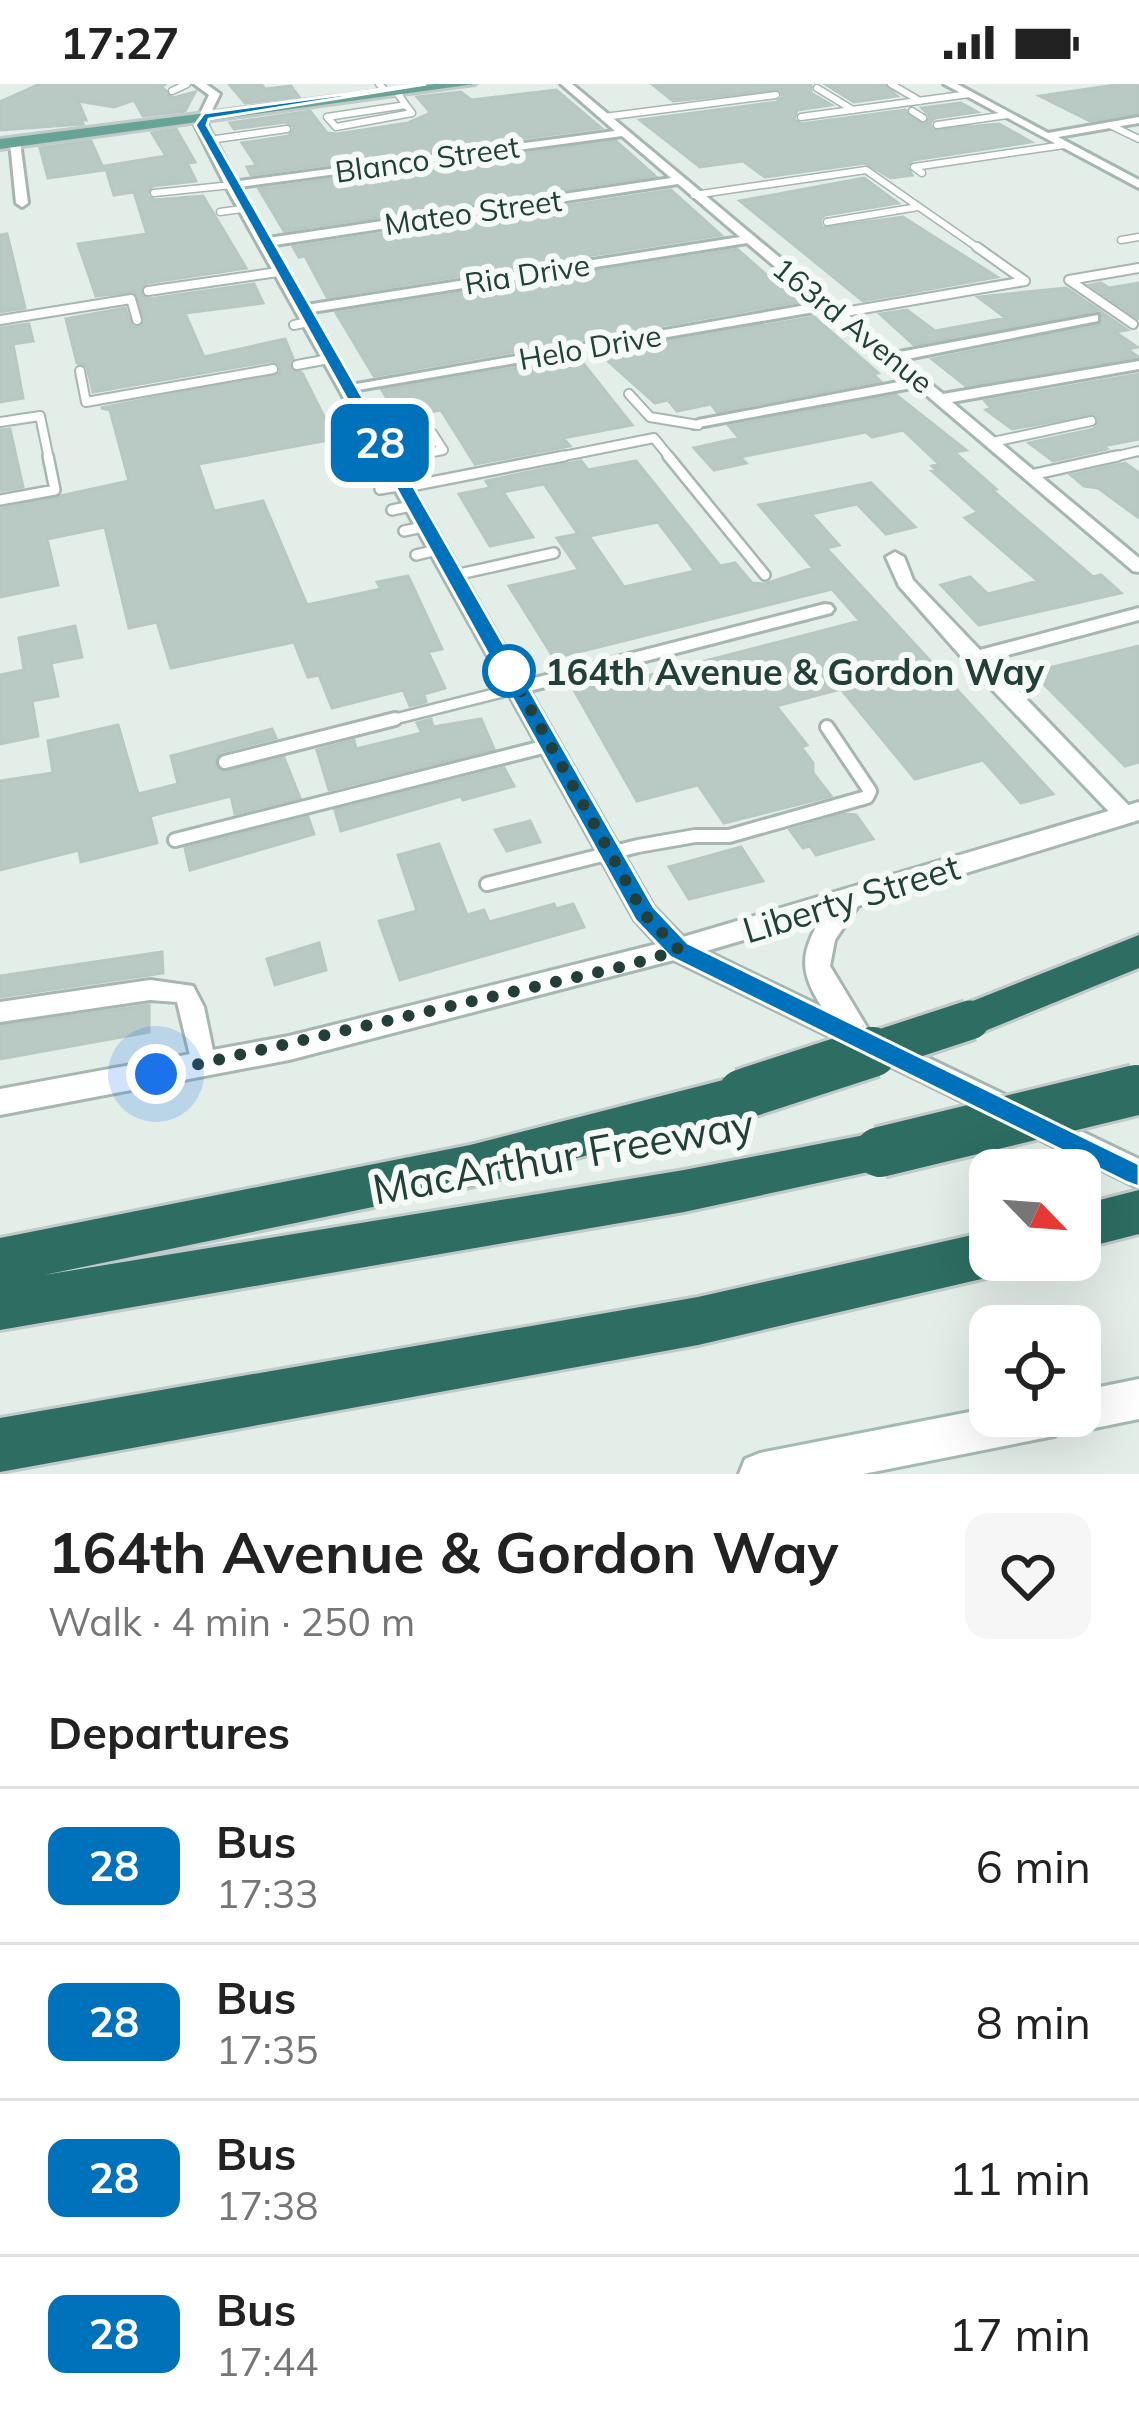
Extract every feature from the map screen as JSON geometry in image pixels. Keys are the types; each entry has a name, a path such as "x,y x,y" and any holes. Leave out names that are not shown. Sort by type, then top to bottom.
{"highway":[{"path":"0,1261 470,1166 743,1094 970,1020 1139,951"},
{"name":"MacArthur Freeway","path":"0,1306 684,1191 880,1153 1138,1090"},
{"path":"1101,1221 1139,1211"},
{"path":"0,1445 698,1321 969,1259"}],"main road":[{"path":"284,106 321,111 421,84"},
{"path":"7,143 468,84"},
{"path":"1101,1407 1139,1399"},
{"path":"760,1474 969,1433"}],"street":[{"name":"163rd Avenue","path":"566,84 1139,567"},
{"path":"949,84 1139,184"},
{"path":"201,85 215,94 201,125 232,185 285,271 304,318 334,358 378,456 409,492 644,914 679,950 1139,1174"},
{"path":"1047,136 1139,120"},
{"name":"Blanco Street","path":"232,185 622,133"},
{"path":"7,143 22,203"},
{"name":"Mateo Street","path":"268,242 677,181"},
{"name":"Ria Drive","path":"304,318 748,239"},
{"name":"Helo Drive","path":"350,388 835,309"},
{"path":"894,357 1093,318"},
{"path":"943,399 1139,365"},
{"path":"698,425 922,382"},
{"path":"895,557 905,581 974,658 1132,813"},
{"path":"518,688 825,609"},
{"path":"974,658 1139,614"},
{"name":"Liberty Street","path":"0,1102 202,1065 679,950 1132,813"},
{"path":"850,897 815,951 813,975 858,1035"},
{"path":"0,1012 150,990 184,993 192,1007 202,1065"}],"lane":[{"path":"172,91 187,84"},
{"path":"891,84 920,101"},
{"path":"817,88 853,110"},
{"path":"321,111 336,127 412,113 392,93"},
{"path":"801,117 968,94"},
{"path":"604,117 776,95"},
{"path":"912,111 923,118"},
{"path":"937,125 1007,115"},
{"path":"1110,125 1139,139"},
{"path":"209,140 287,129"},
{"path":"922,172 916,165 1064,145"},
{"path":"694,195 866,170 1025,281 835,309"},
{"path":"154,193 232,185"},
{"path":"827,222 918,207"},
{"path":"220,212 249,208"},
{"path":"1121,240 1139,237"},
{"path":"1133,324 1069,280 1139,268"},
{"path":"148,291 285,271"},
{"path":"0,320 131,299 137,320"},
{"path":"297,365 334,358"},
{"path":"80,371 86,402 273,369"},
{"path":"629,394 650,417 698,425"},
{"path":"0,422 40,416 55,490 0,500"},
{"path":"994,442 1090,421"},
{"path":"433,433 443,451 378,456 433,433"},
{"path":"380,489 409,492 653,438 765,575"},
{"path":"1031,475 1139,451"},
{"path":"392,510 409,492"},
{"path":"404,531 428,526"},
{"path":"416,554 441,549"},
{"path":"455,575 554,554"},
{"path":"225,762 518,688"},
{"path":"487,884 695,836 729,836 867,797 870,791 827,727"},
{"path":"175,840 550,745"}],"building":[{"path":"40,84 166,84 161,86 173,98 195,92 185,111 143,116 134,100 114,107 78,101 86,120 81,120 83,124 0,130 0,102"},
{"path":"229,84 261,84 265,89 291,86 299,97 245,103"},
{"path":"652,84 811,84 811,93 831,105 797,110 794,119 801,124 905,110 924,125 930,117 922,108 961,103 977,112 935,118 930,123 932,130 999,124 1031,142 913,160 907,166 912,175 891,178 865,163 765,177 743,161 700,167 640,120 777,102 783,97 781,90 673,101"},
{"path":"825,84 884,84 897,96 854,102"},
{"path":"1139,84 1139,113 1090,121 1040,96"},
{"path":"556,90 601,128 251,175 247,167 257,166 242,143 289,136 294,127 286,122 234,129 230,123 310,111 327,133 337,134 408,123 431,113 417,97 461,92 471,100"},
{"path":"176,129 195,162 187,163 196,181 152,186 147,196 155,200 203,196 246,268 147,283 141,295 149,299 254,284 263,303 185,313 204,357 285,339 293,358 290,369 302,373 335,439 198,464 214,511 263,501 307,605 381,589 377,582 408,576 442,649 428,652 445,688 424,694 426,702 410,706 403,690 332,708 319,675 308,677 294,642 171,668 157,622 129,628 105,527 47,539 58,585 0,597 0,509 129,481 110,410 101,408 280,373 280,365 272,361 93,392 87,367 77,363 66,319 125,308 132,327 145,321 135,292 96,296 78,244 147,234 134,192 114,195 105,166 166,156 152,133"},
{"path":"91,141 104,170 48,178 40,148"},
{"path":"616,141 655,176 284,231 259,189"},
{"path":"864,178 898,203 825,215 820,220 822,228 903,217 997,277 863,301 740,201"},
{"path":"671,190 721,235 327,297 305,256 299,257 293,247"},
{"path":"7,234 25,308 0,312 0,235"},
{"path":"737,249 797,302 374,376 336,313"},
{"path":"1101,283 1109,288 1139,283 1139,319 1090,285"},
{"path":"1066,288 1100,311 914,345 880,314 907,310 935,331 1006,318 978,297"},
{"path":"1101,312 1127,330 1115,332 1137,347 1127,349 1138,357 966,386 932,359 1099,325"},
{"path":"814,317 878,373 873,374 880,381 717,412 711,404 677,411 668,400 655,403 599,353"},
{"path":"29,324 33,341 13,344 23,398 0,402 0,328"},
{"path":"578,357 632,425 563,438 570,446 475,464 441,410 399,418 382,390"},
{"path":"1139,374 1139,439 1103,446 1107,449 1053,461 1029,443 1094,429 1099,420 1095,414 1012,429 986,410 991,408 985,401"},
{"path":"896,395 966,450 954,452 996,489 992,490 1093,577 1101,575 1121,593 979,625 941,585 970,577 988,594 1038,581 965,518 978,512 932,471 939,464 903,430 872,437 866,432 740,457 746,463 714,470 694,448 739,438 729,426"},
{"path":"10,429 23,487 0,491 0,430"},
{"path":"581,461 588,470 636,461 720,566 735,563 752,583 765,584 813,568 759,505 871,483 915,527 886,534 857,504 811,514 839,545 826,548 1053,794 1021,803 983,760 915,779 841,689 776,706 807,745 801,747 813,763 813,773 831,796 724,823 698,785 637,801 574,690 601,683 604,687 860,621 832,589 554,658 509,586 579,570 557,538 578,534 544,484 503,492 533,537 490,546 459,494 490,488 486,481","holes":["658,522 695,571 624,587 589,536"]},
{"path":"1125,463 1139,473 1139,518 1071,475"},
{"path":"75,626 82,657 51,663 58,696 32,701 38,736 0,744 0,675 24,670 19,638"},
{"path":"1139,646 1139,762 1125,766 1032,672"},
{"path":"431,719 433,727 481,719 494,749 329,790 317,750 354,740 356,749 422,733 417,723"},
{"path":"118,725 138,794 178,784 171,756 272,729 276,738 221,752 215,766 226,772 284,758 300,798 235,814 231,796 150,816 157,843 81,862 79,850 0,870 0,781 53,773 48,741"},
{"path":"504,768 514,786 463,800 461,796 341,831 335,810"},
{"path":"844,814 856,815 873,839 816,855 810,846 803,848 790,830"},
{"path":"308,817 314,834 190,870 185,848"},
{"path":"530,821 540,842 507,851 495,830"},
{"path":"439,844 467,915 484,910 489,922 554,904 556,909 573,904 584,927 400,980 379,921 417,911 398,855"},
{"path":"741,847 763,881 689,899 669,867"},
{"path":"319,943 326,970 275,985 267,959"},
{"path":"162,952 163,973 0,997 0,976"},
{"path":"149,1005 149,1032 0,1059 0,1026"}],"bus line":[{"name":"28","path":"420,84 204,116 201,125 644,914 679,950 1139,1174"}],"place":[{"name":"164th Avenue & Gordon Way","path":"509,671"}],"route":[{"path":"156,1074 679,950 644,914 506,665 509,671"}]}
